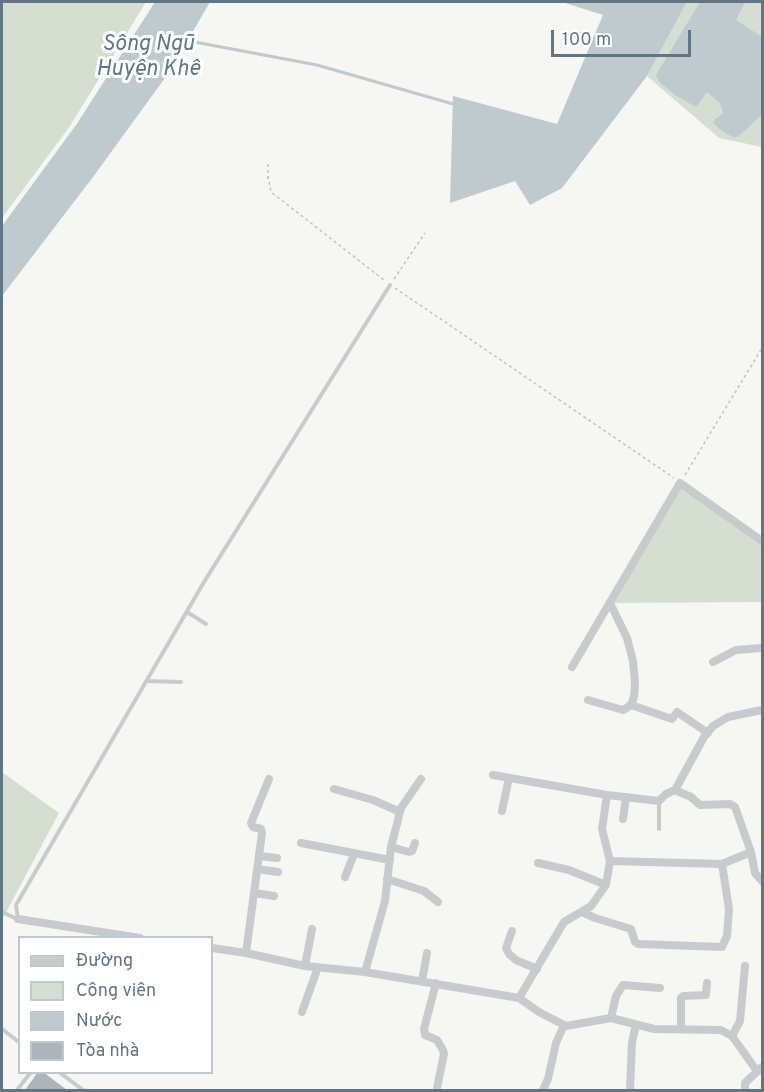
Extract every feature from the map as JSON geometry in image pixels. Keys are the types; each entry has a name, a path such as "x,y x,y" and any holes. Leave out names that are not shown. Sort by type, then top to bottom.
{"street":[{"path":"572,667 680,483 762,541"},
{"path":"588,700 623,710 631,705 634,697 633,661 627,638 610,603"},
{"path":"713,662 736,650 762,648"},
{"path":"631,705 672,720 676,712 708,733"},
{"path":"493,775 607,795 659,801 666,794 675,790 708,733 720,721 728,717 762,710"},
{"path":"502,811 508,778"},
{"path":"365,972 385,901 391,847 400,812 421,779"},
{"path":"246,953 262,831 251,823 269,780"},
{"path":"334,789 373,800 400,812"},
{"path":"675,790 691,797 700,806 733,805 751,852 755,873 762,881"},
{"path":"519,998 564,922 591,906 606,885 610,861 602,829 607,795"},
{"path":"623,819 626,797"},
{"path":"301,843 390,860"},
{"path":"391,847 409,852 412,851 415,843"},
{"path":"610,861 722,864 751,852"},
{"path":"345,877 354,854"},
{"path":"259,856 277,858"},
{"path":"538,863 569,870 606,885"},
{"path":"582,912 631,929 635,942 638,944 722,947 728,936 729,909 722,864"},
{"path":"257,869 278,872"},
{"path":"387,879 424,891 438,902"},
{"path":"254,893 274,896"},
{"path":"18,920 126,936"},
{"path":"305,966 312,928"},
{"path":"512,931 506,948 509,954 516,960 537,969"},
{"path":"213,948 305,966 365,972 519,998 538,1012 564,1025 611,1018 654,1029 721,1030 732,1035 760,1069 745,1083 745,1090"},
{"path":"422,981 427,953"},
{"path":"732,1035 740,1021 745,966"},
{"path":"302,1012 318,968"},
{"path":"436,983 424,1029 425,1035 441,1044 444,1054 437,1088"},
{"path":"681,1029 681,998 706,995 707,983"},
{"path":"611,1018 616,996 623,985 660,988"},
{"path":"543,1090 548,1079 556,1043 564,1025"},
{"path":"630,1090 632,1042 636,1025"}],"lane":[{"path":"18,920 16,905 187,612 390,285"},
{"path":"187,612 206,624"},
{"path":"147,681 181,682"},
{"path":"659,801 659,829"},
{"path":"2,912 18,920"},
{"path":"2,1029 18,1041"},
{"path":"17,1090 29,1074"},
{"path":"62,1074 83,1090"}],"path":[{"path":"267,164 267,178 271,192 390,285 680,483 762,348"},
{"path":"390,285 425,233"}],"green space":[{"path":"2,2 146,2 70,126 2,218"},
{"path":"687,2 762,2 762,147 719,138 647,76"},
{"path":"680,483 762,541 762,602 610,603"},
{"path":"2,772 59,813 2,920"}],"water":[{"name":"Sông Ngũ Huyện Khê","path":"155,2 210,2 170,71 2,296 2,226 76,125"},
{"path":"562,2 687,2 647,76 562,188 530,205 515,181 450,203 453,96 557,124 603,15"},
{"path":"700,2 745,2 736,20 762,37 762,114 738,137 723,132 713,123 723,114 722,108 719,102 707,92 696,107 659,82 656,75"}],"building":[{"path":"37,1074 46,1074 67,1090 25,1090"}],"waterway":[{"path":"184,40 317,65 453,104"}]}
